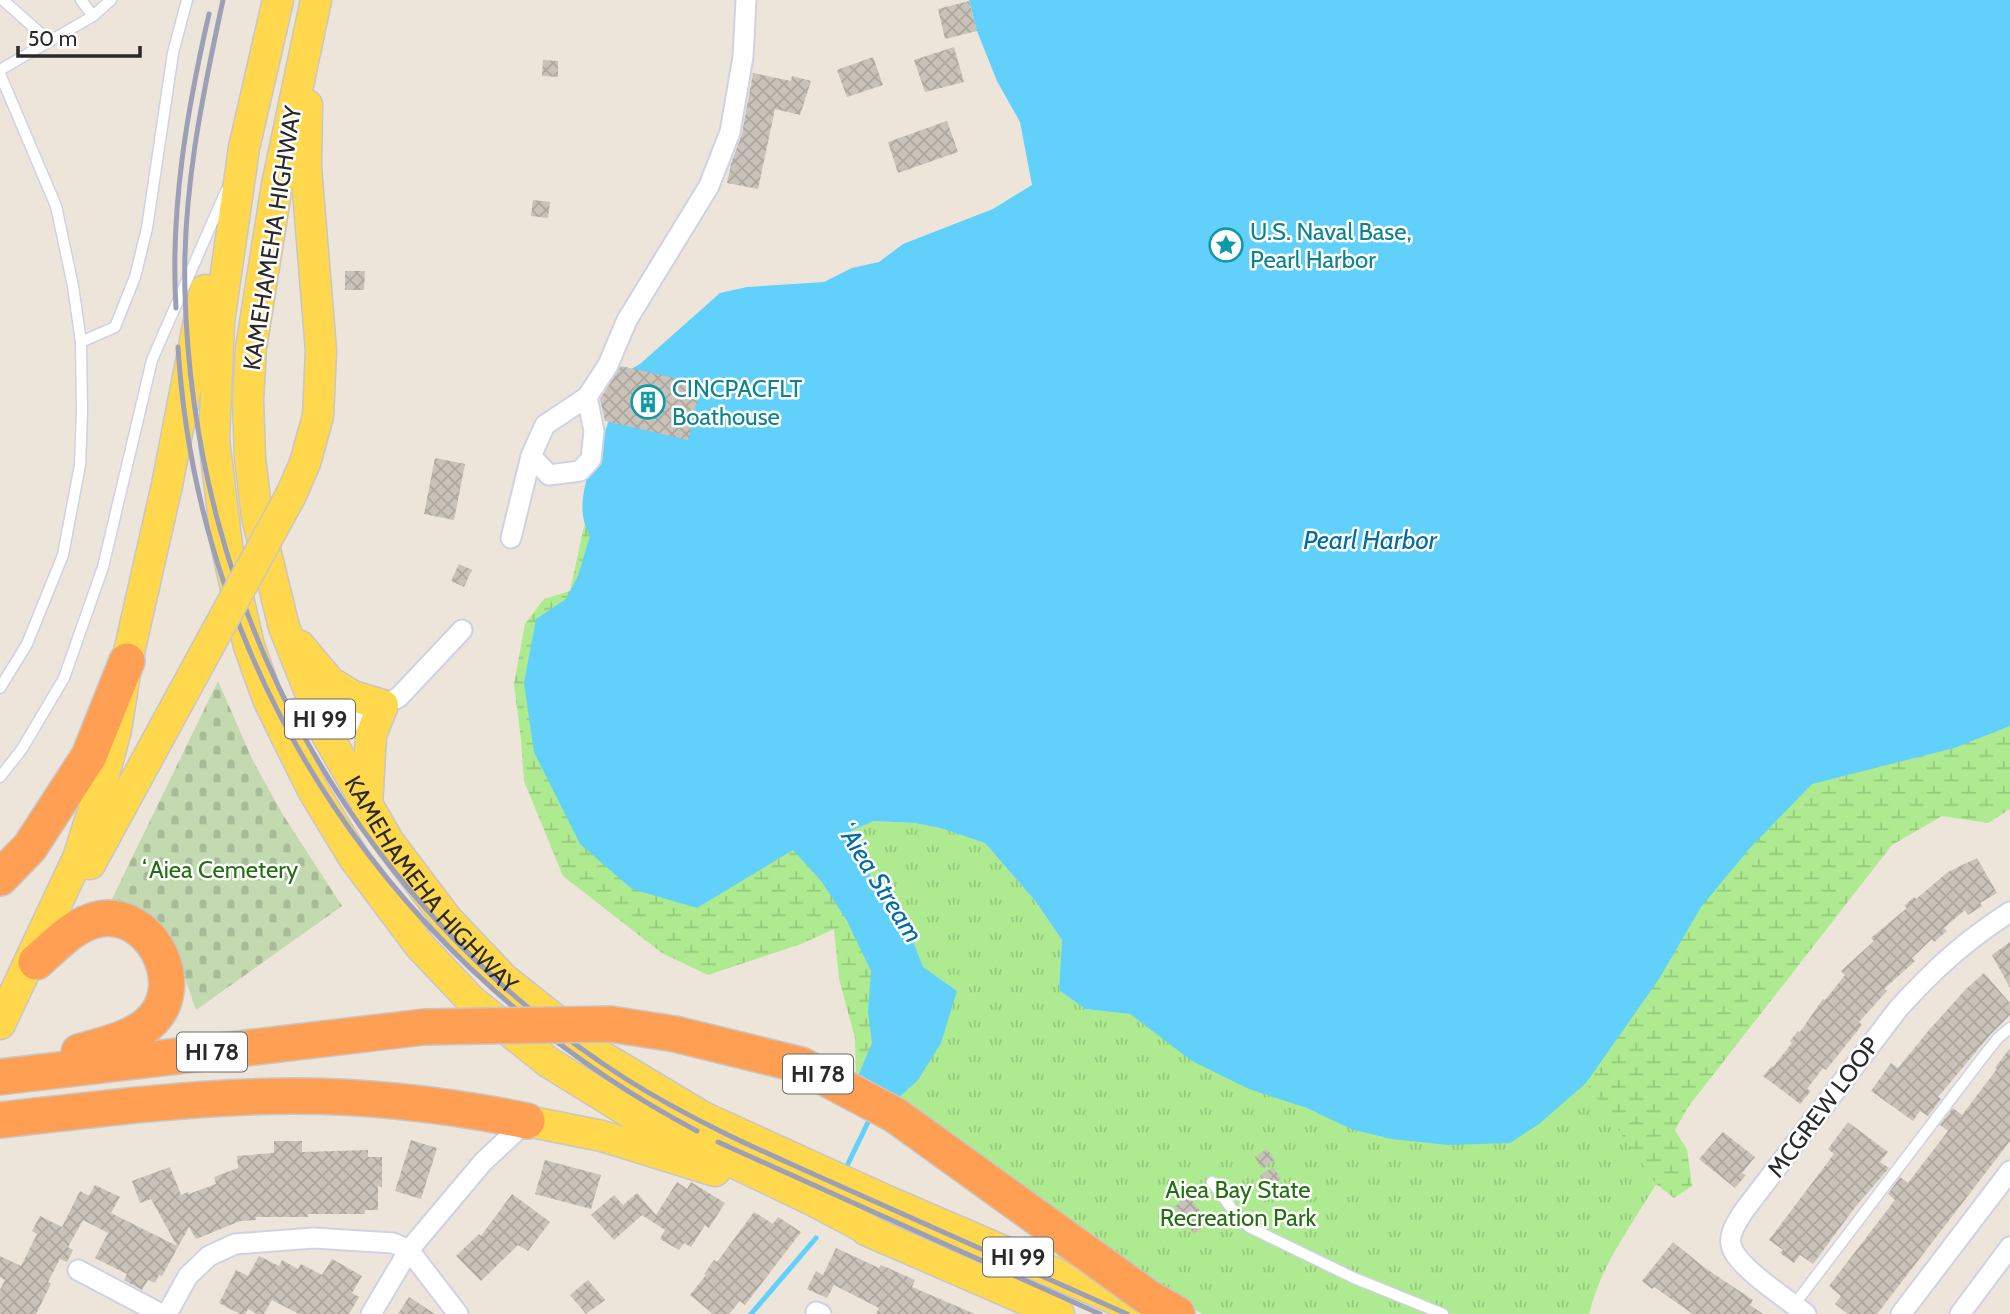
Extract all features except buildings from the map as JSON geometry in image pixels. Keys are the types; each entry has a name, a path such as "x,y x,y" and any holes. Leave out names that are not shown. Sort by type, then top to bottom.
{"highway":[{"path":"0,878 30,847 89,756 127,661"},
{"path":"0,1077 136,1033 149,1024 158,1012 168,983 159,952 148,938 131,924 111,918 93,921 77,928 36,962"},
{"name":"HI 78","path":"0,1077 424,1027 610,1024 674,1034 802,1065 895,1115 1158,1309"},
{"name":"HI 78","path":"0,1120 138,1105 252,1097 338,1098 426,1105 481,1111 527,1121"}],"main road":[{"name":"KAMEHAMEHA HIGHWAY","path":"278,0 244,148 219,322 214,440 228,553 249,646 268,699 314,792 354,858 420,946 472,1002 548,1062 632,1114 807,1202 1059,1314"},
{"name":"KAMEHAMEHA HIGHWAY","path":"316,0 277,185 251,348 248,400 250,458 257,517 284,627 327,735 389,842 447,919 504,979 601,1056 703,1117 887,1201 1158,1309"},
{"path":"0,1026 291,495 305,463 318,416 321,351 306,167 308,33"},
{"path":"0,1026 78,858 101,786 116,730 127,661 167,485 216,238 244,148"},
{"path":"284,627 330,682 353,696 383,705 371,735 367,807"},
{"path":"268,699 289,718 327,735"},
{"name":"KAMEHAMEHA HIGHWAY","path":"527,1121 602,1136 807,1202"}],"street":[{"path":"511,538 531,456 545,425 587,397 608,365 627,320 709,187 730,132 743,57 746,0"},
{"path":"531,456 549,475 580,471 591,459 594,430 587,397"},
{"path":"327,735 398,697 462,630"},
{"name":"MCGREW LOOP","path":"1800,1309 1742,1264 1731,1246 1732,1231 1743,1212 1898,1009 1925,978 1957,949 2010,912"},
{"path":"371,1314 409,1250 479,1159 527,1121"},
{"path":"1902,1314 2010,1171"},
{"path":"78,1270 164,1314 188,1276 209,1256 235,1244 314,1238 393,1243 409,1250 458,1314"},
{"path":"1960,1314 2010,1247"}],"lane":[{"path":"3,0 49,41"},
{"path":"81,0 93,16"},
{"path":"0,688 27,644 63,555 80,465 82,411 81,342 73,286 56,206 0,72 93,16 111,0"},
{"path":"81,342 115,327 135,277 147,228 173,52 187,0"},
{"path":"0,776 22,750 64,678 103,567 152,360 244,148"},
{"path":"1800,1309 1979,1062 1998,1038 2010,1028"},
{"path":"1212,1182 1249,1227 1354,1278 1443,1314"}],"green space":[{"path":"595,518 776,829 821,864 891,1004 856,1081 855,1038 839,979 834,929 801,944 708,975 662,953 563,876 524,781 514,684 525,624 544,599 570,591 584,526"},
{"name":"ʻAiea Cemetery","path":"218,681 253,761 283,815 342,906 196,1010 174,950 157,923 133,905 111,901"},
{"path":"2010,705 2010,809 1988,823 1942,816 1892,845 1688,1107 1675,1130 1687,1150 1692,1186 1674,1198 1656,1184 1608,1263 1589,1314 1513,1114 1787,787"},
{"name":"Aiea Bay State Recreation Park","path":"874,821 915,823 985,843 1036,902 1062,940 1059,990 1085,1009 1130,1014 1351,1129 1571,1095 1586,1083 1656,1184 1608,1263 1589,1314 1202,1314 861,1091 923,967 912,938 854,850 851,831"}],"water":[{"name":"Pearl Harbor","path":"969,0 2010,0 2010,726 1954,748 1812,784 1750,848 1701,907 1659,979 1586,1083 1539,1124 1510,1143 1449,1145 1391,1139 1351,1129 1307,1108 1249,1089 1192,1061 1130,1014 1085,1009 1059,990 1062,940 1036,902 985,843 915,823 874,821 851,831 854,850 912,938 923,967 957,991 941,1043 918,1080 896,1100 856,1081 872,1043 868,1012 871,971 847,921 822,882 793,850 697,908 632,889 580,844 534,752 524,683 536,619 566,599 578,576 590,536 584,523 583,495 586,481 624,373 640,364 720,293 747,287 824,282 852,268 879,262 903,244 993,209 1032,185 1020,122 997,81 977,31"}],"waterway":[{"name":"ʻAiea Stream","path":"845,1170 871,1116"},
{"name":"ʻAiea Stream","path":"751,1314 816,1238"}],"railway":[{"path":"223,0 201,109 187,219 185,293 195,412 219,526 256,636 306,740 368,837 442,926 527,1007 623,1077 702,1122 757,1149 1127,1314"},
{"path":"176,308 176,234 182,160 209,14"},
{"path":"178,347 194,471 226,590 273,702 334,806 408,903 494,990 590,1066 697,1131"},
{"path":"718,1142 1100,1314"}],"place":[{"name":"U.S. Naval Base, Pearl Harbor","path":"1226,245"},
{"name":"CINCPACFLT Boathouse","path":"648,402"}]}
